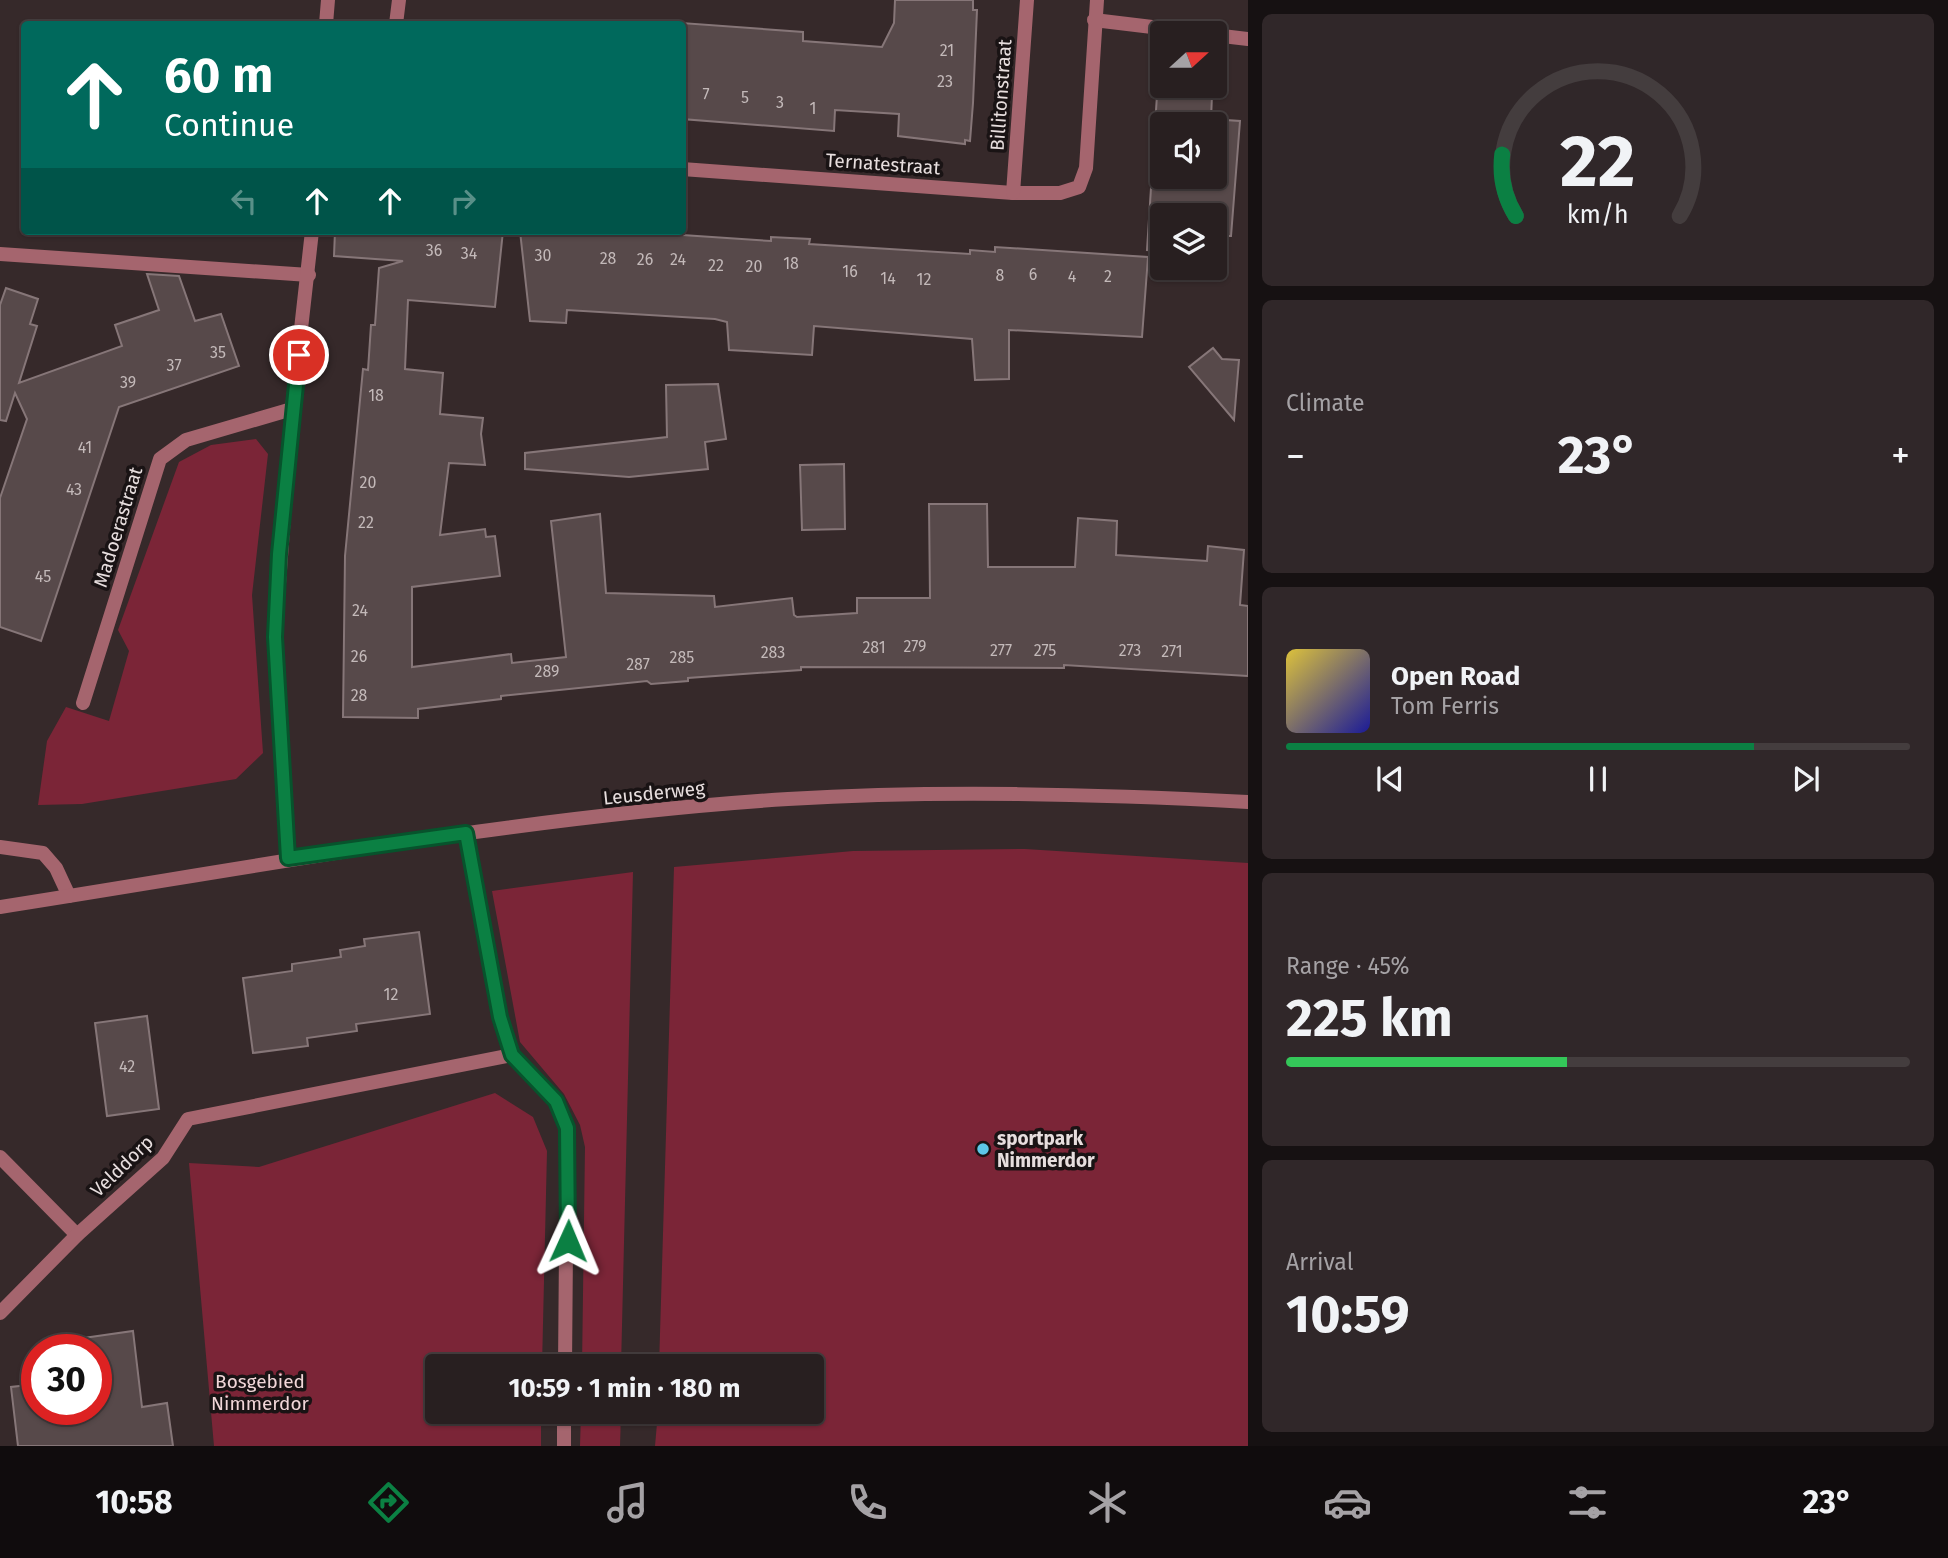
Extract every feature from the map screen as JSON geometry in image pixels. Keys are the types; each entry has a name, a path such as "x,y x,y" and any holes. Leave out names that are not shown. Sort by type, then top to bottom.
{"street":[{"path":"326,21 328,0"},
{"path":"396,21 398,0"},
{"name":"Billitonstraat","path":"1013,193 1027,0"},
{"path":"1097,0 1094,20 1150,27"},
{"name":"Ternatestraat","path":"686,169 1013,193 1060,193 1079,187 1086,168 1094,20"},
{"path":"1227,37 1248,39"},
{"path":"288,858 275,637 292,409 312,235"},
{"path":"0,254 309,275"},
{"name":"Madoerastraat","path":"83,703 160,458 186,440 292,409"},
{"name":"Leusderweg","path":"0,906 288,858 466,833 788,799 936,794 1089,794 1248,802"},
{"path":"466,833 500,1017 512,1055 556,1101 567,1128 565,1354"},
{"path":"0,847 43,853 56,868 69,896"},
{"name":"Velddorp","path":"0,1313 77,1235 163,1158 188,1119 512,1055"},
{"path":"0,1157 77,1235"},
{"path":"564,1446 565,1424"}],"green space":[{"path":"256,439 268,454 252,595 263,753 236,779 82,804 38,805 47,741 66,707 109,721 129,651 118,630 179,462 211,445"},
{"name":"sportpark Nimmerdor","path":"1025,849 1248,863 1248,1446 655,1446 657,1424 824,1424 824,1354 659,1354 674,867 853,851"},
{"path":"633,872 621,1354 582,1354 585,1147 580,1125 564,1094 520,1042 492,891"},
{"name":"Bosgebied Nimmerdor","path":"495,1093 533,1117 547,1151 542,1354 425,1354 425,1424 541,1424 541,1446 214,1446 189,1163 259,1167"},
{"path":"581,1424 621,1424 620,1446 580,1446"}],"building":[{"path":"895,0 973,0 973,10 977,10 970,141 965,140 965,144 898,136 899,114 835,110 834,131 686,119 686,23 803,32 803,41 882,47 894,23"},
{"path":"1157,98 1212,98 1211,112 1156,112"},
{"path":"1227,120 1240,121 1231,236 1227,236 1227,203 1150,203 1151,189 1227,189"},
{"path":"1150,204 1150,250 1147,250"},
{"path":"335,235 503,235 495,307 408,300 405,369 443,373 440,414 483,418 481,434 485,465 449,463 440,535 485,529 486,537 495,536 500,576 412,587 412,667 511,654 512,663 566,657 551,521 600,514 606,593 714,596 715,607 792,598 794,615 797,617 857,613 857,598 930,598 929,504 987,504 988,567 1075,567 1078,518 1117,521 1116,555 1207,561 1208,546 1244,550 1240,605 1248,606 1248,676 1064,665 1064,668 801,667 801,670 688,678 688,681 651,684 647,681 501,696 501,699 418,709 418,718 343,717 345,556 363,369 368,370 371,325 375,325 379,268 403,261 334,256"},
{"path":"520,235 682,235 771,241 771,237 810,239 809,244 970,254 970,250 995,252 995,247 1148,257 1142,337 1009,330 1009,379 975,380 972,339 814,326 812,355 729,350 727,322 715,319 567,310 566,323 530,321"},
{"path":"147,274 179,276 195,321 221,314 239,366 119,407 41,641 0,627 0,498 27,419 15,393 6,421 0,420 0,305 6,288 38,299 30,324 37,326 19,383 122,346 115,325 159,310"},
{"path":"1213,348 1222,359 1239,360 1234,420 1189,367"},
{"path":"718,384 726,439 705,442 708,469 629,477 525,469 525,453 667,437 666,385"},
{"path":"844,464 845,529 802,530 800,465"},
{"path":"419,932 430,1014 356,1024 357,1031 307,1038 308,1046 253,1053 243,978 292,971 292,964 341,957 340,950 365,946 364,939"},
{"path":"147,1016 159,1109 107,1116 95,1023"},
{"path":"133,1331 142,1407 167,1403 173,1446 18,1446 11,1387 21,1386 21,1425 112,1425 112,1334"}],"place":[{"name":"sportpark Nimmerdor","path":"983,1149"}],"route":[{"path":"299,355 279,554 275,637 278,712 286,784 288,858 466,833 500,1017 512,1055 556,1101 567,1128 568,1241"}]}
